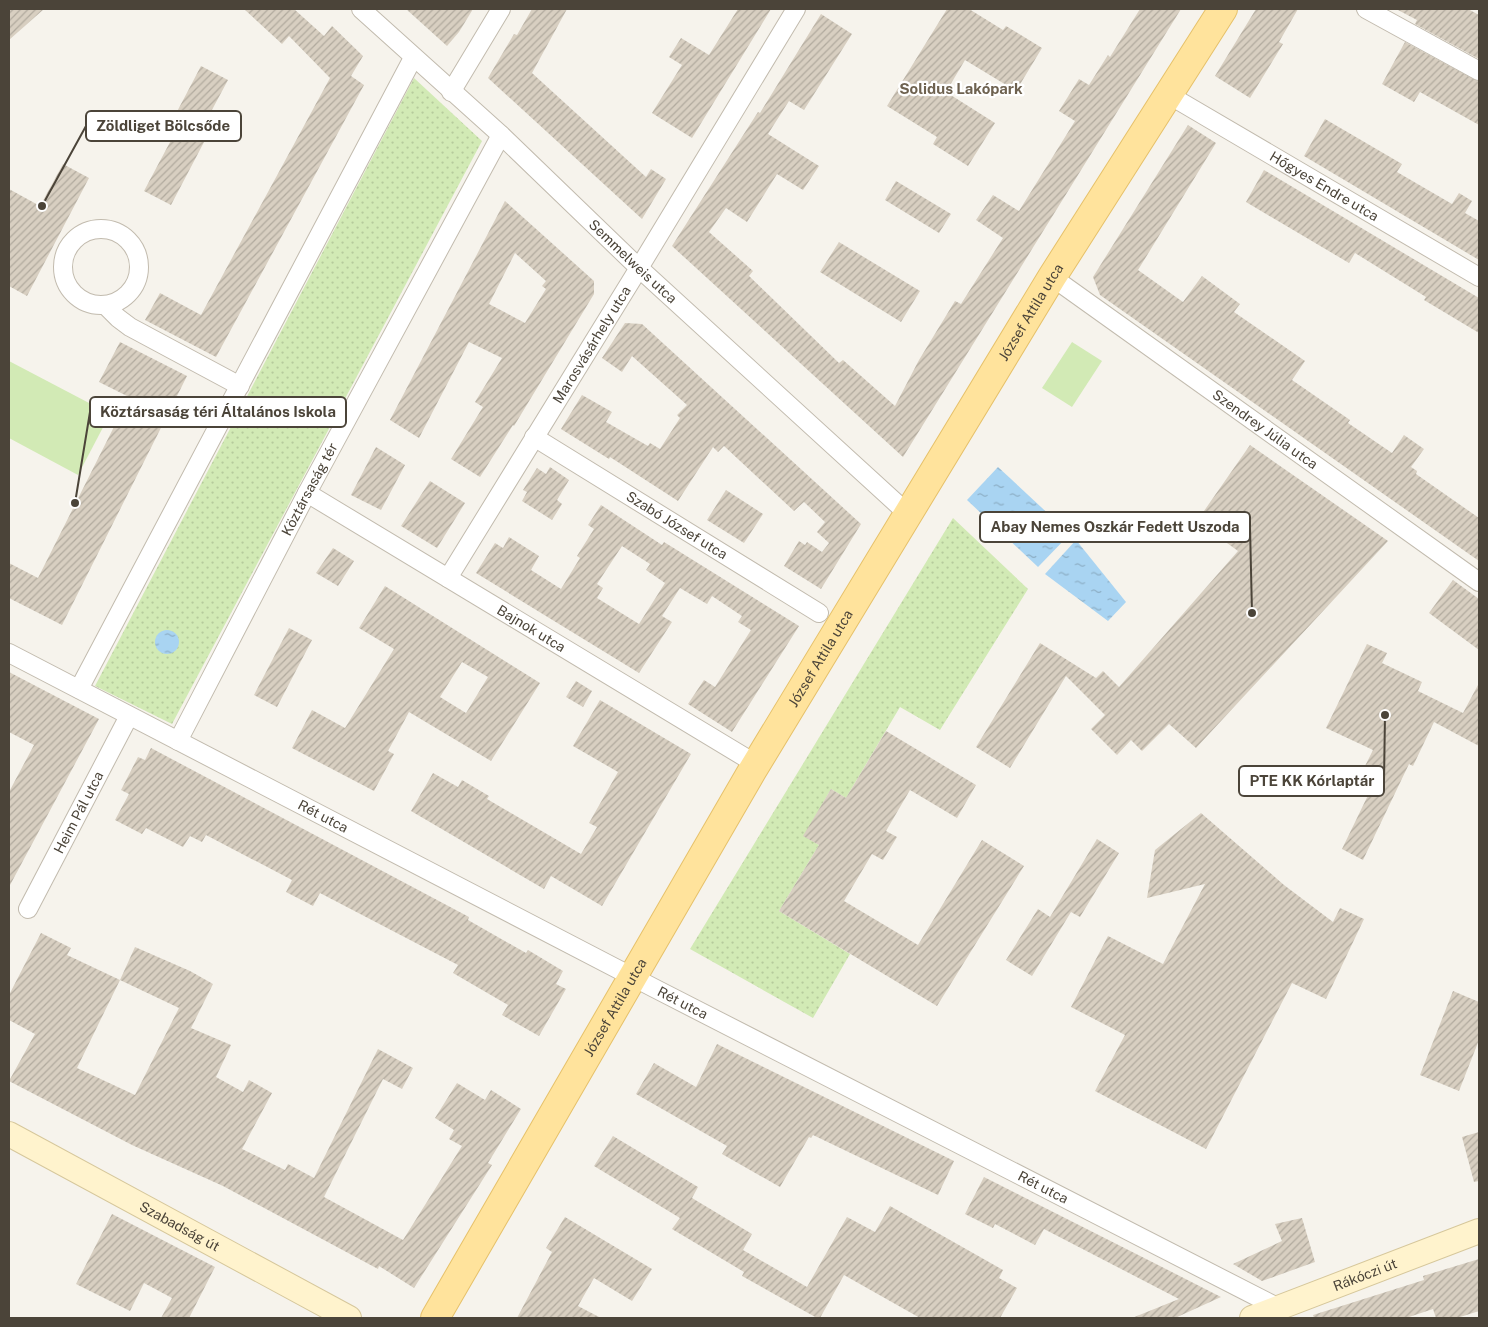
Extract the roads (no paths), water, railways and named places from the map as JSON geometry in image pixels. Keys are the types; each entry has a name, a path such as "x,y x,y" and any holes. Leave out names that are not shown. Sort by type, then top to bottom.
{"main road":[{"name":"József Attila utca","path":"435,1318 756,764 907,513 1052,277 1223,9"}],"street":[{"name":"Semmelweis utca","path":"361,9 413,58 501,135 639,268 907,513"},
{"path":"451,92 500,9"},
{"name":"Marosvásárhely utca","path":"448,578 796,9"},
{"path":"1366,9 1479,71"},
{"path":"79,689 413,58"},
{"name":"Hőgyes Endre utca","path":"1169,95 1479,277"},
{"name":"Köztársaság tér","path":"178,741 307,493 501,135"},
{"path":"105,305 120,301 131,291 138,278 139,263 134,248 125,237 112,230 97,229 83,234 71,243 64,257 63,271 68,286 77,297 90,304 105,305 130,327 240,386"},
{"name":"Szendrey Júlia utca","path":"1052,277 1479,582"},
{"name":"Szabó József utca","path":"534,437 819,613"},
{"name":"Bajnok utca","path":"307,493 756,764"},
{"name":"Rét utca","path":"9,653 632,977 1277,1307"},
{"name":"Heim Pál utca","path":"28,909 129,716"},
{"name":"Szabadság út","path":"9,1134 349,1318"},
{"name":"Rákóczi út","path":"1252,1318 1479,1230"}],"water":[{"path":"998,467 1070,534 1038,567 967,500"},
{"path":"1076,540 1126,602 1108,621 1045,574"},
{"path":"167,630 172,631 178,637 178,647 172,653 167,654 162,653 156,647 155,642 156,637 162,631"}],"place":[{"name":"Zöldliget Bölcsőde","path":"42,206"},
{"name":"Köztársaság téri Általános Iskola","path":"75,503"},
{"name":"Abay Nemes Oszkár Fedett Uszoda","path":"1252,613"},
{"name":"PTE KK Kórlaptár","path":"1385,715"}],"district":[{"name":"Solidus Lakópark","path":"961,89"}]}
